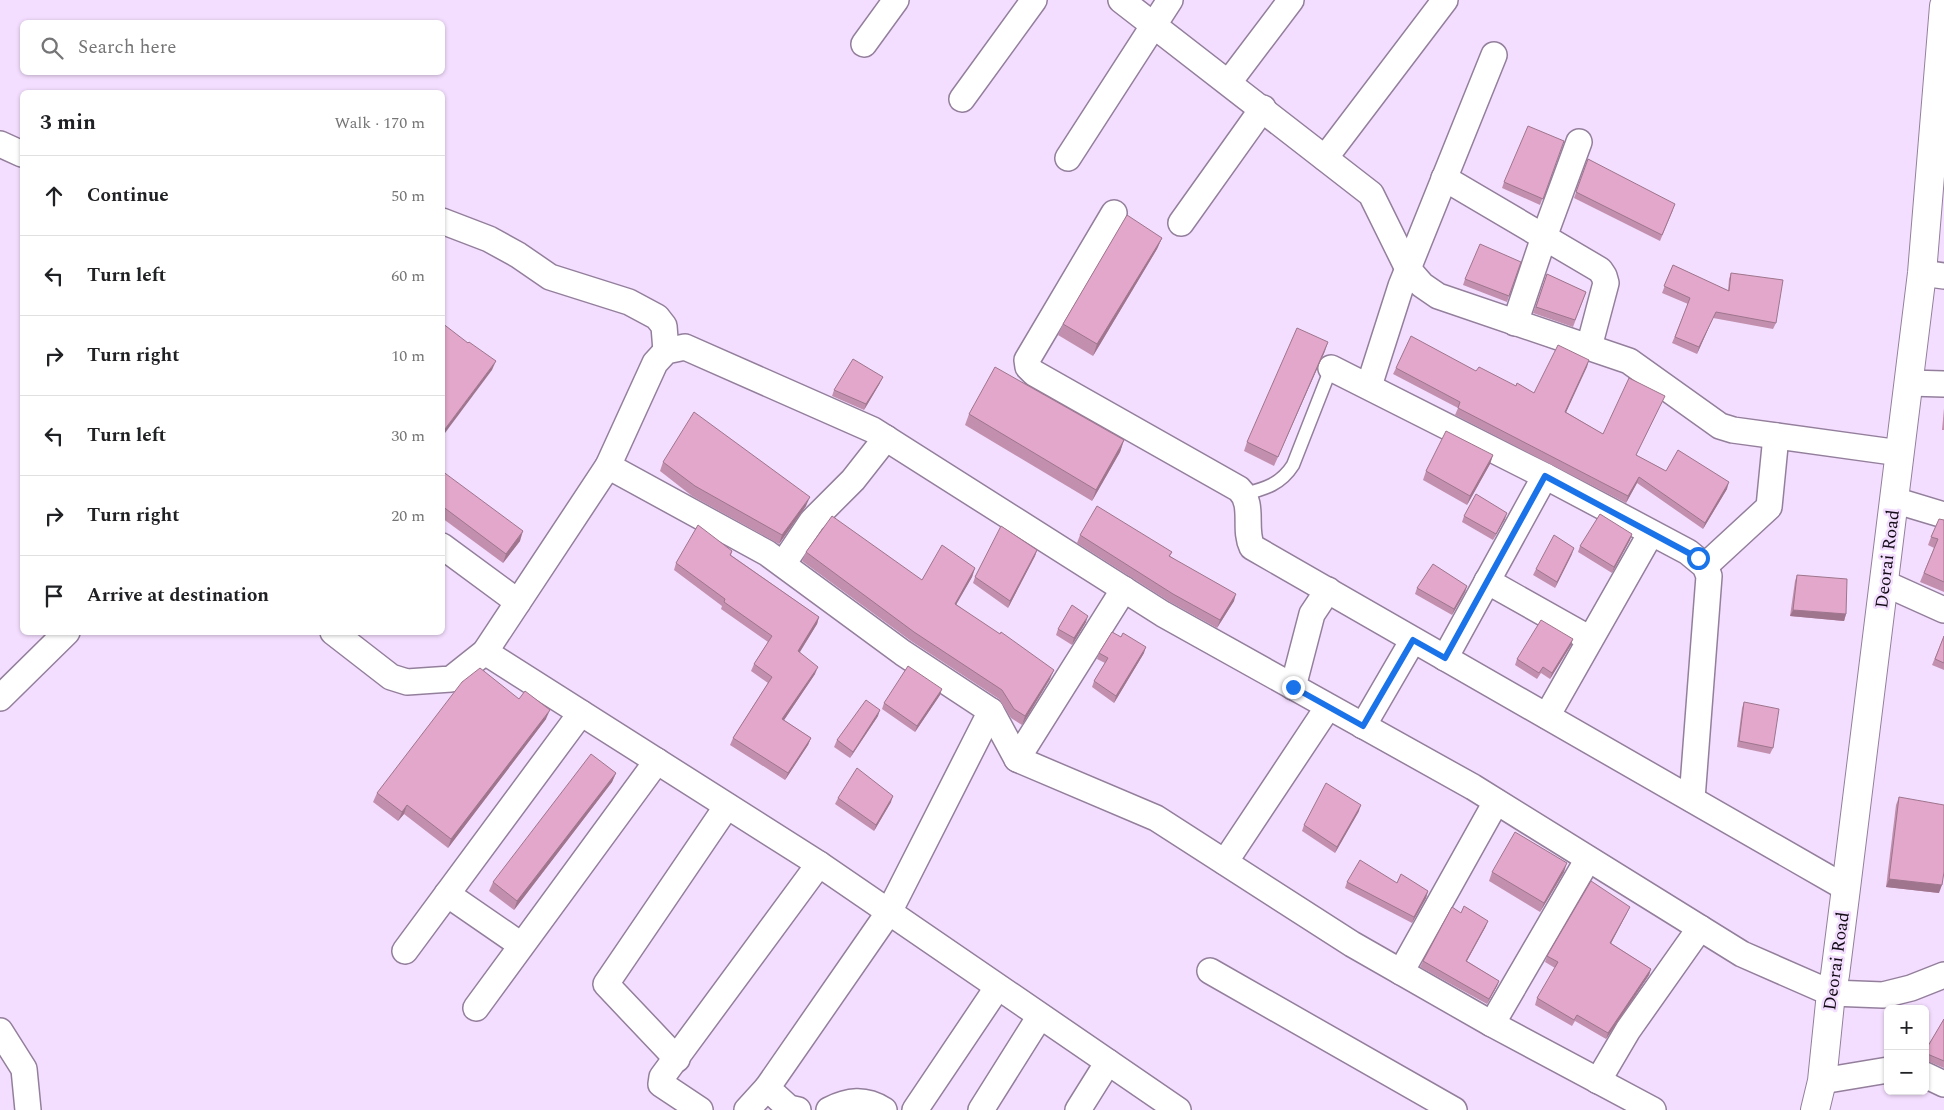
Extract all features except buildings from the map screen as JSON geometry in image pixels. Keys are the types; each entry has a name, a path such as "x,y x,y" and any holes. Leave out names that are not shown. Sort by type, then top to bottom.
{"street":[{"path":"864,44 896,0"},
{"path":"962,99 1034,0"},
{"path":"1121,0 1263,108 1371,194 1408,269 1422,285 1438,296 1629,360 1720,426 1732,430 1900,454"},
{"path":"1068,158 1170,0"},
{"path":"1229,82 1291,0"},
{"path":"1326,158 1445,0"},
{"name":"Deorai Road","path":"1815,1110 1822,1081 1831,993 1835,975 1909,383 1933,274 1944,6"},
{"path":"1369,386 1408,269 1494,55"},
{"path":"1181,223 1263,108"},
{"path":"1515,323 1579,142"},
{"path":"0,144 20,153"},
{"path":"1444,178 1600,270 1606,283 1589,347"},
{"path":"1114,213 1026,360 1028,368 1239,489 1244,494 1247,502 1249,540 1252,546 1846,888"},
{"path":"445,221 489,239 518,254 550,277 629,302 657,317 664,326 666,351"},
{"path":"337,635 391,677 408,682 451,679 485,652 608,466 655,363 666,351 686,346 873,430 1163,614 1496,802 1742,954 1831,993 1883,995 1911,988 1944,975"},
{"path":"1331,368 1545,476 1688,552 1705,566 1709,576 1692,800"},
{"path":"1909,383 1944,384"},
{"path":"1705,566 1769,507 1776,436"},
{"path":"783,564 812,521 853,480 886,438"},
{"path":"608,466 767,553 903,653 991,711 1017,759 1156,818 1352,944 1492,1024 1653,1110"},
{"path":"1445,658 1545,476"},
{"path":"1894,500 1944,515"},
{"path":"1547,716 1651,533"},
{"path":"445,548 518,602"},
{"path":"1487,580 1590,639"},
{"path":"1884,583 1944,610"},
{"path":"1017,759 1124,589"},
{"path":"1293,687 1312,614 1328,590"},
{"path":"0,698 64,635"},
{"path":"1363,726 1413,640"},
{"path":"485,652 819,864 997,988 1178,1110"},
{"path":"1225,862 1328,707"},
{"path":"747,1110 767,1088 888,912 991,711"},
{"path":"406,951 581,713"},
{"path":"476,1008 657,761"},
{"path":"1401,972 1496,802"},
{"path":"677,1058 606,984 727,806"},
{"path":"1492,1024 1588,859"},
{"path":"700,1110 661,1084 662,1077 819,864"},
{"path":"447,894 521,945"},
{"path":"1598,1081 1628,1030 1700,928"},
{"path":"1210,971 1454,1110"},
{"path":"915,1110 997,988"},
{"path":"981,1110 1040,1016"},
{"path":"0,1030 24,1069 28,1110"},
{"path":"1078,1110 1108,1062"},
{"path":"1822,1081 1884,1071"},
{"path":"1929,1077 1944,1084"},
{"path":"767,1088 789,1108 798,1110"},
{"path":"829,1110 844,1102 871,1102 884,1110"}],"lane":[{"path":"1244,494 1266,489 1286,477 1293,465 1331,368"}],"route":[{"path":"1293,687 1363,726 1413,640 1445,658 1545,476 1698,558"}]}
